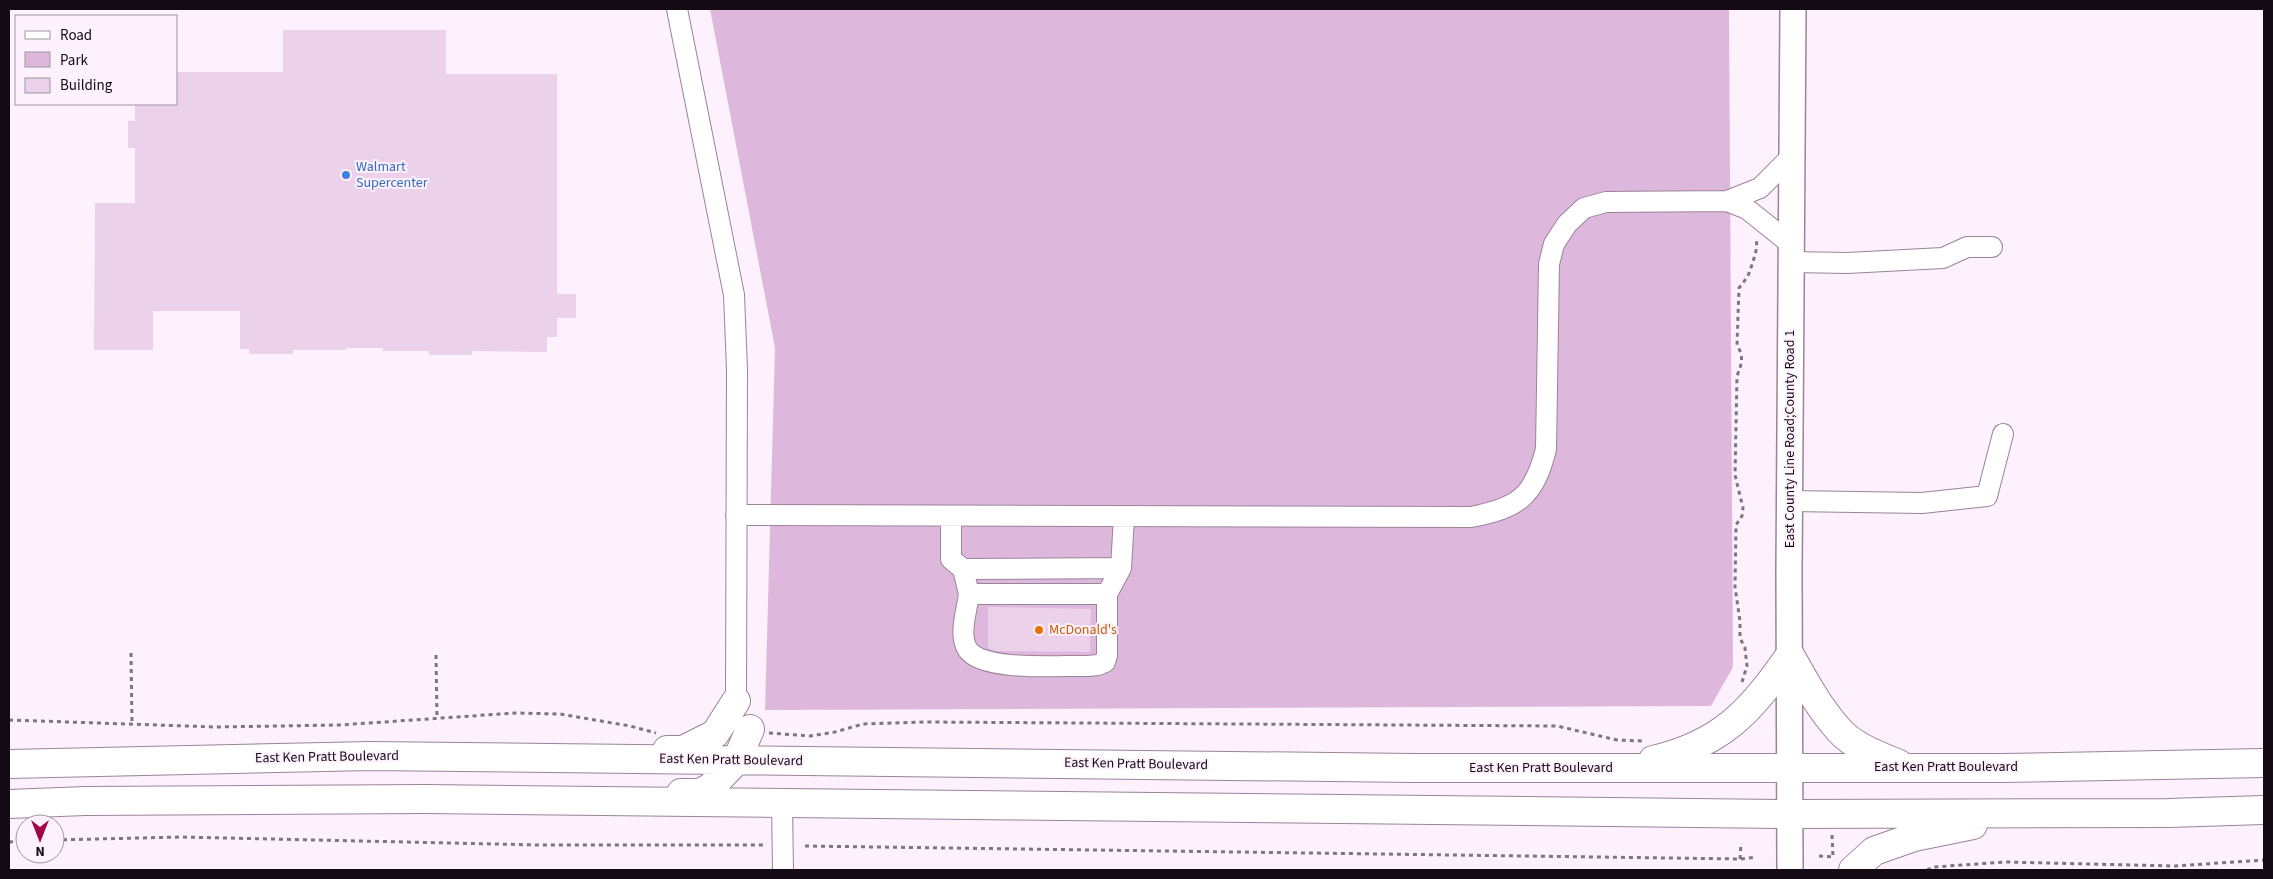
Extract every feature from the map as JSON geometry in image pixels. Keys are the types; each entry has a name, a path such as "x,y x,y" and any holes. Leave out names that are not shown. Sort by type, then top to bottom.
{"highway":[{"path":"1620,768 1662,758 1705,743 1732,726 1762,695 1790,655 1814,696 1839,730 1866,750 1907,768"},
{"path":"530,758 684,750 715,734 736,701 769,743 927,762"},
{"path":"282,800 292,793 301,790 700,793 711,787 738,760 759,731"},
{"name":"East Ken Pratt Boulevard","path":"9,764 370,756 1620,768 1907,768 2264,763"},
{"path":"9,804 85,801 444,799 1790,814 2168,813 2264,810"},
{"path":"1853,870 1874,851 1914,836 2036,812"}],"main road":[{"name":"East County Line Road;County Road 1","path":"1790,870 1793,9"}],"street":[{"path":"678,9 734,294 737,370 736,701"},
{"path":"736,515 1471,517 1495,513 1515,504 1530,491 1541,472 1546,449 1549,264 1554,244 1567,224 1584,208 1606,202 1727,201 1760,188 1792,156"},
{"path":"1727,201 1747,209 1792,254 1847,263 1942,258 1967,247 1992,247"},
{"path":"1790,500 1922,503 1987,496 2003,434"},
{"path":"951,516 951,559 963,569 969,594 964,632 968,649 976,658 993,663 1088,666 1105,662 1107,655 1106,594 1121,568 1124,517"},
{"path":"963,569 1121,568"},
{"path":"969,594 1106,594"},
{"path":"782,804 783,870"}],"path":[{"path":"1739,690 1747,666 1745,648 1740,638 1740,621 1735,587 1736,525 1742,516 1743,508 1735,475 1737,376 1743,363 1741,352 1737,345 1738,298 1739,288 1748,276 1753,262 1757,247 1756,235"},
{"path":"131,653 132,724"},
{"path":"436,655 437,719"},
{"path":"9,720 216,727 311,726 515,713 560,714 630,726 660,734"},
{"path":"759,731 810,736 835,732 863,724 926,722 1548,726 1593,733 1617,740 1647,742"},
{"path":"1820,856 1833,856 1832,828"},
{"path":"65,840 181,837 539,845 771,845"},
{"path":"1740,859 1741,843"},
{"path":"805,846 1740,859 1756,857"},
{"path":"1927,870 2006,862 2175,866 2264,860"}],"green space":[{"path":"710,9 1729,9 1733,667 1711,706 765,710 775,348"}],"building":[{"name":"Walmart Supercenter","path":"283,30 446,30 446,74 557,74 557,294 576,294 576,318 557,318 557,337 547,337 547,352 472,351 472,355 429,355 429,351 383,351 383,348 346,348 346,350 293,350 293,354 249,354 249,349 240,349 240,311 153,311 153,350 94,350 95,203 135,203 135,148 128,148 128,121 135,121 135,105 178,105 178,72 283,72"},
{"name":"McDonald's","path":"988,607 1091,609 1090,652 997,651 988,648"}],"place":[{"name":"Walmart Supercenter","path":"346,175"},
{"name":"McDonald's","path":"1039,630"}]}
